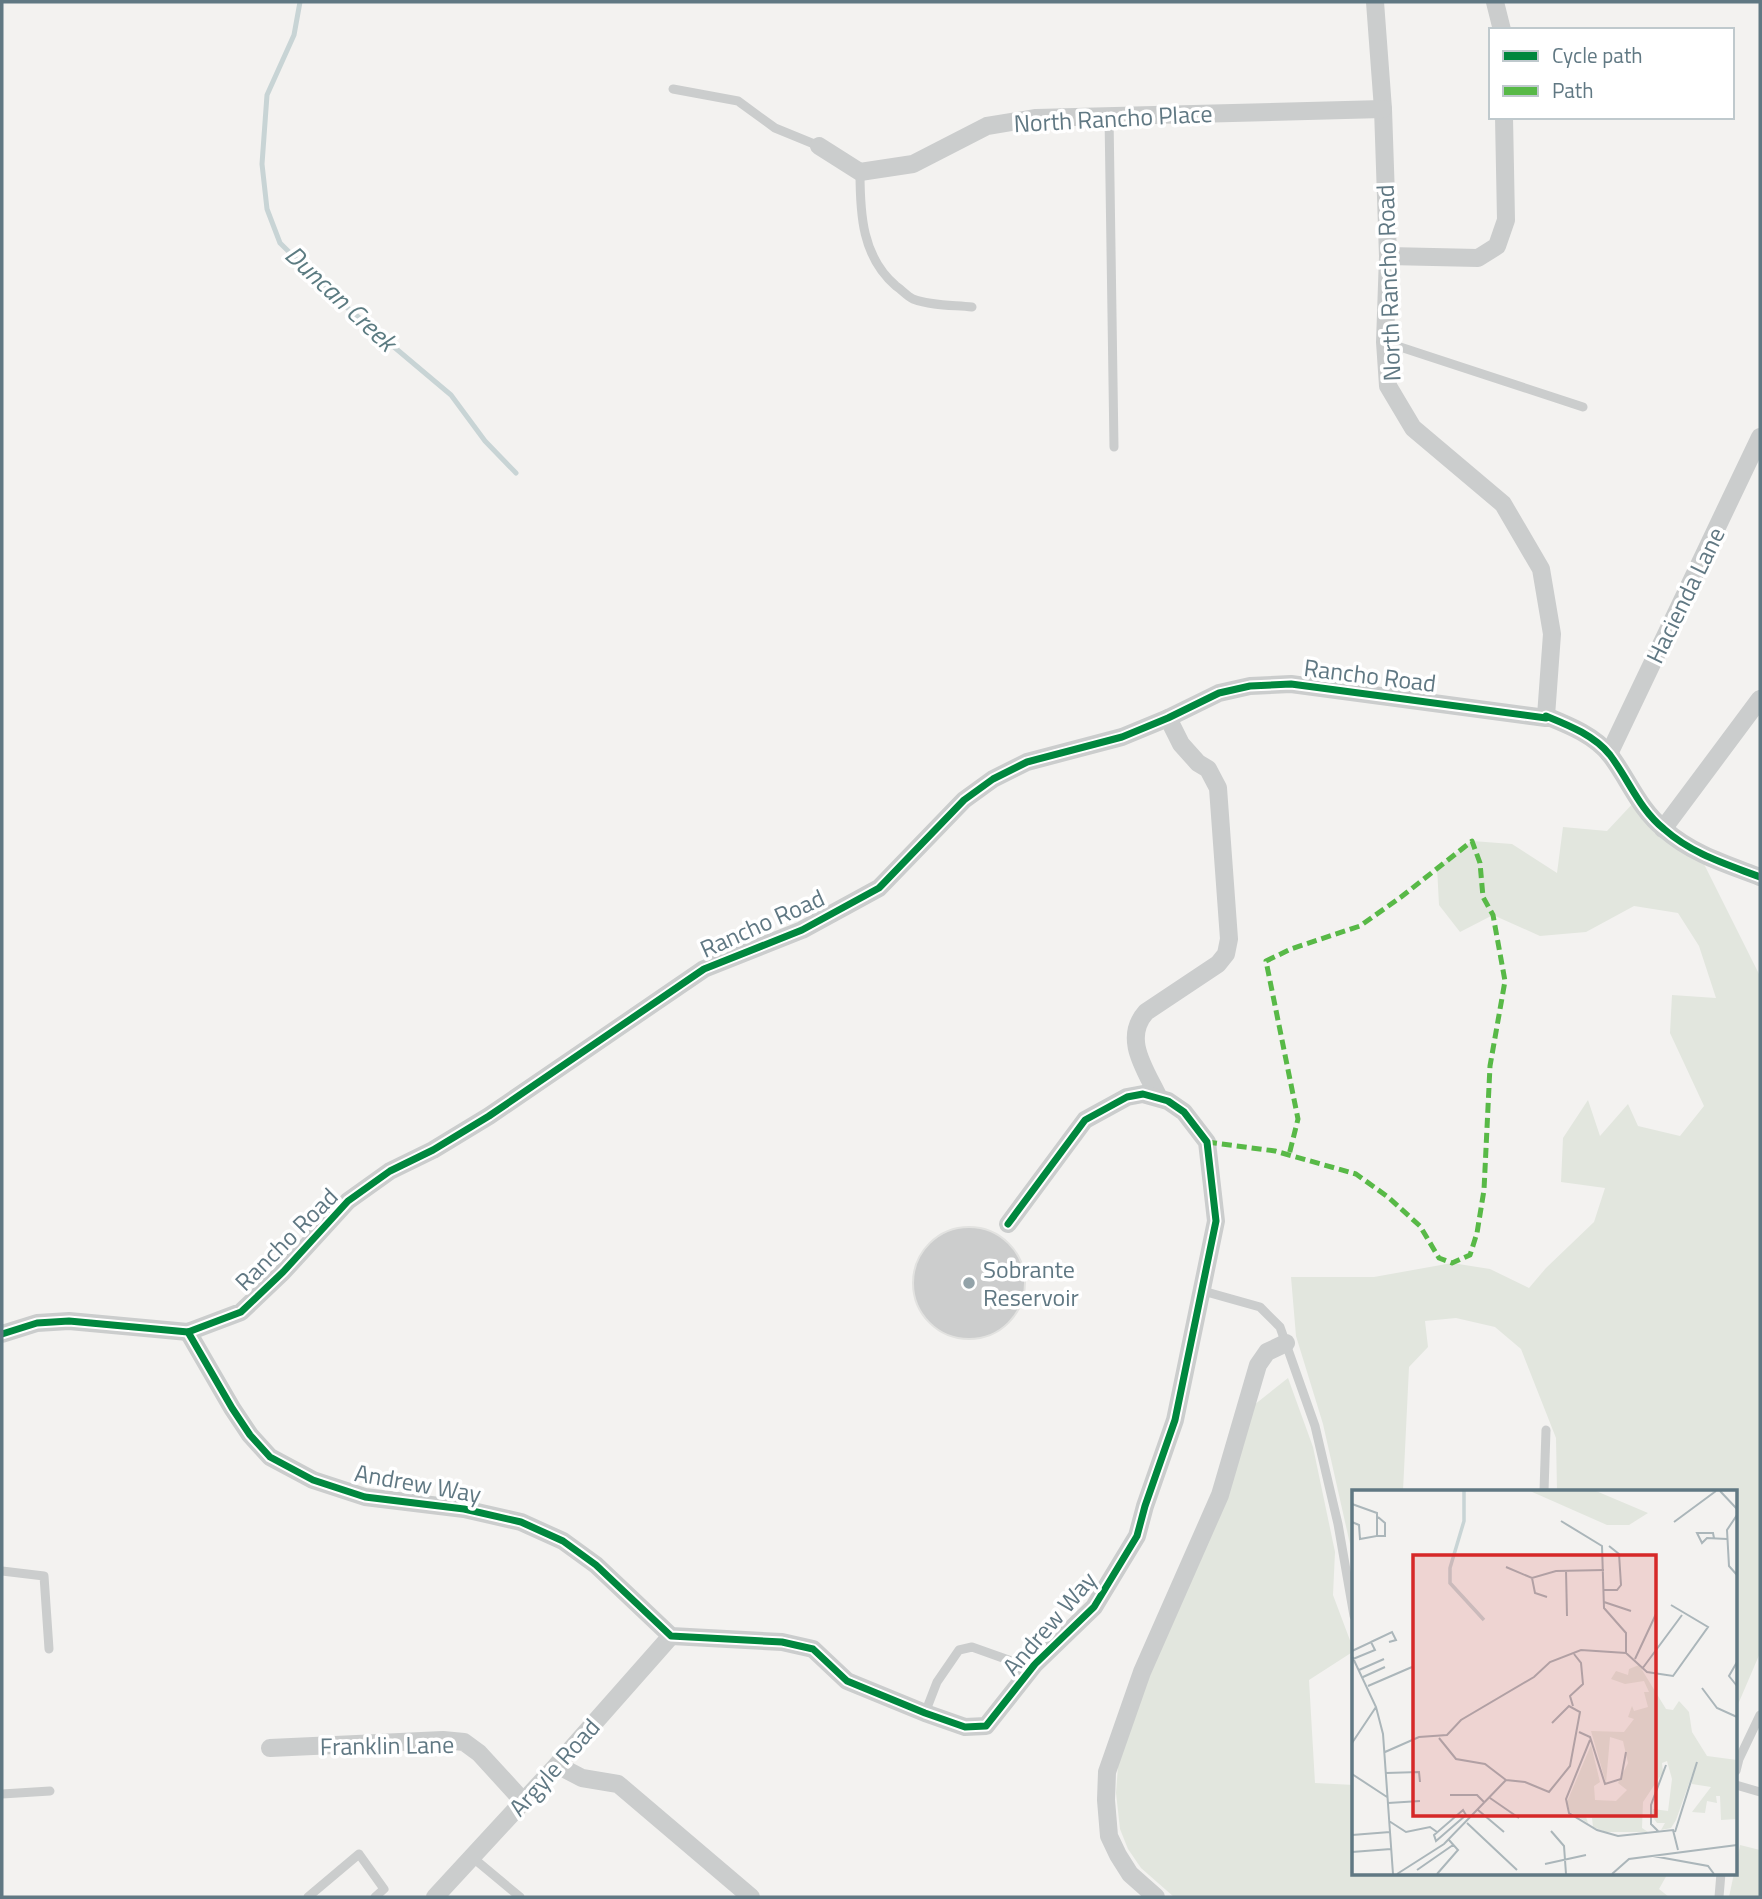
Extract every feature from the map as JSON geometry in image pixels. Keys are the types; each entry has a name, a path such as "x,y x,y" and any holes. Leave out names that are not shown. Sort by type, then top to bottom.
{"street":[{"name":"North Rancho Road","path":"1375,2 1383,109 1388,256 1385,342 1388,386 1413,428 1503,504 1542,569 1552,634 1546,716"},
{"path":"1495,2 1502,28"},
{"name":"North Rancho Place","path":"860,172 913,164 987,126 1036,118 1109,114 1383,109"},
{"path":"1388,256 1478,258 1497,246 1506,220 1504,119"},
{"path":"819,146 860,172"},
{"name":"Hacienda Lane","path":"1609,754 1760,437"},
{"name":"Rancho Road","path":"2,1334 37,1323 69,1321 188,1332 241,1312 283,1272 348,1201 390,1171 433,1150 489,1116 704,969 802,930 879,888 964,800 993,779 1027,762 1122,737 1219,693 1251,686 1290,684 1546,716 1577,728 1609,754"},
{"path":"1663,829 1760,699"},
{"path":"1159,1098 1135,1043 1137,1022 1146,1012 1218,964 1226,954 1229,939 1218,788 1209,769 1198,763 1181,744 1168,718"},
{"path":"1609,754 1636,800 1663,829 1699,854 1760,877"},
{"path":"1008,1224 1085,1120 1127,1097 1143,1094 1159,1098"},
{"name":"Andrew Way","path":"188,1332 250,1435 270,1457 313,1480 365,1497 464,1509 521,1522 563,1541 596,1564 671,1636 782,1642 813,1649 848,1681 965,1727 986,1726 1031,1668 1094,1607 1137,1536 1175,1420 1216,1221 1207,1142 1184,1112 1159,1098"},
{"path":"1156,1897 1130,1874 1110,1836 1106,1800 1107,1772 1142,1672 1220,1495 1258,1365 1267,1352 1286,1343"},
{"name":"Argyle Road","path":"435,1897 671,1636"},
{"name":"Franklin Lane","path":"270,1748 443,1740 464,1742 479,1753 523,1801"},
{"path":"557,1765 582,1778 618,1784 751,1897"}],"lane":[{"path":"673,89 738,102 775,128 819,146"},
{"path":"1109,114 1114,447"},
{"path":"860,172 860,208 867,246 886,277 911,298 972,307"},
{"path":"1385,342 1584,407"},
{"path":"1203,1291 1259,1307 1280,1326 1315,1426 1338,1524 1352,1604"},
{"path":"1544,1490 1546,1430"},
{"path":"2,1572 44,1576 49,1649"},
{"path":"925,1713 937,1682 959,1650 972,1647 1031,1668"},
{"path":"1738,1763 1760,1715"},
{"path":"1738,1786 1760,1792"},
{"path":"2,1794 50,1791"},
{"path":"308,1897 359,1854 384,1889 394,1897"},
{"path":"472,1857 520,1897"},
{"path":"1719,1897 1721,1874"},
{"path":"375,1897 384,1889"}],"shaded area":[{"path":"1636,800 1699,854 1760,976 1760,1653 1738,1704 1738,1490 1557,1490 1556,1438 1521,1349 1495,1327 1456,1318 1425,1321 1428,1347 1409,1367 1403,1490 1352,1490 1352,1560 1323,1424 1296,1336 1291,1277 1374,1277 1452,1263 1490,1269 1529,1288 1594,1222 1605,1188 1561,1182 1563,1138 1588,1100 1600,1136 1628,1104 1638,1126 1680,1136 1704,1106 1670,1033 1672,995 1716,998 1699,946 1678,913 1634,906 1586,932 1540,936 1493,915 1460,932 1439,905 1437,867 1472,841 1512,844 1557,873 1563,827 1607,831"},
{"path":"1288,1378 1313,1447 1335,1552 1333,1595 1352,1652 1309,1680 1315,1783 1352,1785 1352,1874 1667,1874 1659,1889 1669,1897 1174,1897 1141,1868 1128,1849 1120,1829 1116,1793 1118,1766 1152,1666 1254,1405"},
{"path":"1740,1845 1760,1850 1760,1897 1729,1897 1734,1874 1738,1874"}],"building":[{"name":"Sobrante Reservoir","path":"969,1227 990,1232 1008,1244 1020,1262 1025,1283 1020,1304 1008,1322 990,1334 969,1339 948,1334 930,1322 918,1304 913,1283 918,1262 930,1244 948,1232"}],"waterway":[{"name":"Duncan Creek","path":"300,2 294,35 267,95 262,164 267,209 280,243 337,299 451,395 485,441 516,473"}],"marked path":[{"path":"1207,1142 1275,1151 1356,1174 1388,1197 1420,1226 1439,1258 1452,1263 1470,1255 1477,1233 1484,1190 1490,1066 1505,981 1493,915 1483,897 1480,863 1472,841 1360,926 1291,949 1266,961 1298,1119 1289,1155"}],"cycle path":[{"path":"2,1334 37,1323 69,1321 188,1332 241,1312 283,1272 348,1201 390,1171 433,1150 489,1116 704,969 802,930 879,888 964,800 993,779 1027,762 1122,737 1219,693 1250,686 1291,684 1546,716 1580,731 1604,748 1648,813 1675,838 1710,858 1760,877"},
{"path":"188,1332 250,1435 270,1457 313,1480 365,1497 464,1509 521,1522 563,1541 596,1565 671,1636 782,1642 813,1649 847,1681 965,1727 986,1726 1035,1664 1094,1607 1137,1536 1175,1420 1216,1221 1207,1142 1184,1112 1168,1101 1143,1094 1127,1097 1085,1120 1008,1224"}],"place":[{"name":"Sobrante Reservoir","path":"969,1283"}]}
